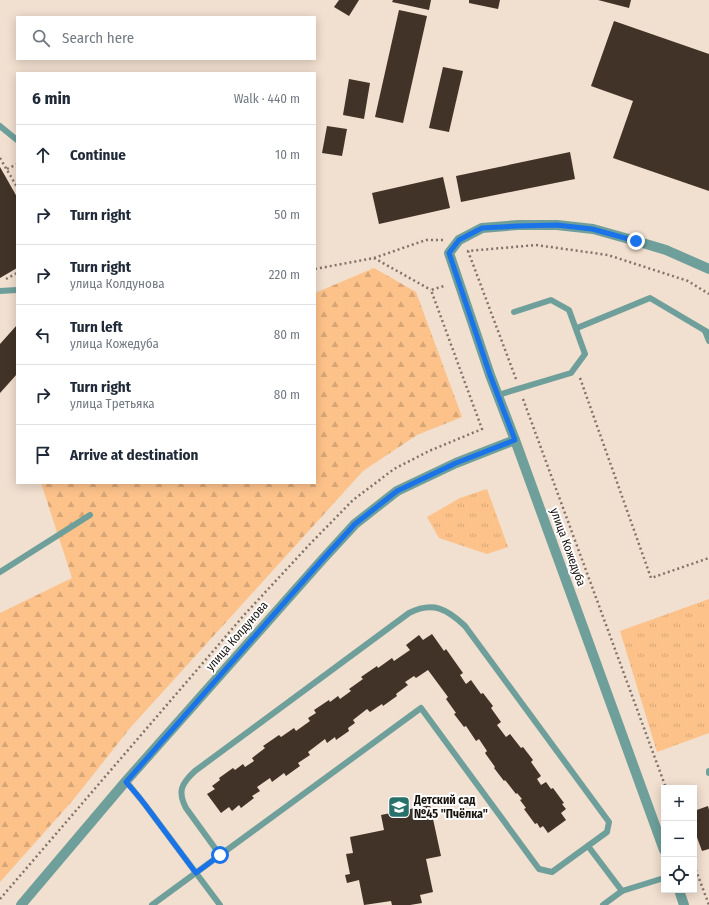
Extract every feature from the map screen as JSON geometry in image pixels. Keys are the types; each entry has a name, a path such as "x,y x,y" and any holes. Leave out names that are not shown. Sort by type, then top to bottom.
{"street":[{"path":"459,240 482,228 557,225 592,229 666,250 709,269"},
{"name":"улица Кожедуба","path":"459,240 449,253 498,395 661,842"},
{"name":"улица Колдунова","path":"21,905 126,782 355,524 397,491 456,463 515,440"},
{"path":"680,893 684,905"}],"lane":[{"path":"0,126 16,139"},
{"path":"0,291 16,290"},
{"path":"577,328 650,298 707,332 709,341"},
{"path":"498,395 571,373 585,354 577,328 569,310 551,300 514,312"},
{"path":"0,572 90,515"},
{"path":"152,905 421,708 539,869 552,872 607,832 609,822 465,626 447,611 437,607 426,607 409,613 195,771 185,781 182,787 182,801 220,855"},
{"path":"126,782 140,798 220,905"},
{"path":"588,846 622,891"},
{"path":"603,905 622,891 661,879"}],"path":[{"path":"0,158 16,185"},
{"path":"7,170 16,165"},
{"path":"316,269 374,258 426,240 459,240"},
{"path":"477,274 468,251 536,245 608,255 688,281 709,294"},
{"path":"0,899 245,614 353,500 394,469 429,451 482,429 431,290 374,258"},
{"path":"0,283 16,274"},
{"path":"431,290 444,286"},
{"path":"576,367 651,578 709,558"},
{"path":"562,506 665,785"},
{"path":"697,873 709,905"}],"green space":[{"path":"374,268 416,292 462,417 417,435 363,471 130,728 74,799 0,882 0,613 72,578 41,484 316,484 316,293"},
{"path":"487,489 508,547 487,554 439,538 427,517 460,498"},
{"path":"709,599 709,733 657,752 620,631"}],"building":[{"path":"339,0 359,0 349,16 334,7"},
{"path":"393,0 431,0 429,10 392,2"},
{"path":"469,0 500,0 498,9 469,3"},
{"path":"598,0 631,0 629,8"},
{"path":"399,10 427,16 403,123 375,117"},
{"path":"614,21 709,54 709,191 613,158 633,101 591,86"},
{"path":"443,67 463,71 449,132 429,128"},
{"path":"349,79 370,83 364,119 343,115"},
{"path":"327,126 347,129 342,156 322,153"},
{"path":"570,152 575,179 461,202 456,176"},
{"path":"0,167 16,195 16,269 0,278"},
{"path":"443,177 450,208 379,224 372,193"},
{"path":"16,326 16,375 0,393 0,344"},
{"path":"432,634 444,651 446,649 463,673 460,675 466,684 471,680 481,694 483,693 493,706 491,708 501,722 497,725 506,737 510,734 533,760 531,762 541,776 537,779 541,785 546,782 551,789 553,788 564,803 562,804 566,809 561,813 566,820 548,833 543,826 540,828 537,823 535,824 524,809 526,808 520,800 522,799 505,780 504,781 494,768 495,767 485,753 487,751 479,739 476,741 466,726 464,727 454,714 456,713 446,699 448,697 428,670 416,678 414,676 405,682 408,685 396,694 397,696 383,706 382,704 370,712 367,709 353,720 355,723 348,728 349,731 336,740 335,737 327,743 325,739 308,752 310,755 298,763 300,766 286,776 284,773 272,782 270,778 257,787 260,791 252,796 254,798 241,808 239,805 232,811 229,807 221,813 207,794 215,789 212,786 220,780 219,778 233,768 235,770 243,764 245,767 254,761 252,758 265,748 263,746 279,735 281,737 294,728 296,731 310,721 308,718 316,713 314,710 338,696 340,699 351,691 349,689 363,679 361,677 377,666 378,668 392,658 394,661 410,650 406,645 419,635 423,640"},
{"path":"430,805 441,856 426,859 433,892 420,895 422,903 392,905 391,901 364,905 359,880 347,883 345,875 350,874 346,854 353,853 350,837 384,830 381,815"},
{"path":"708,806 709,810 709,849 702,851 697,837 697,810"}],"place":[{"name":"Детский сад №45 \"Пчёлка\"","path":"399,807"}],"route":[{"path":"220,855 196,873 140,798 126,782 355,524 397,491 456,463 515,440 490,375 449,253 459,240 482,228 557,225 592,229 636,241"}]}
